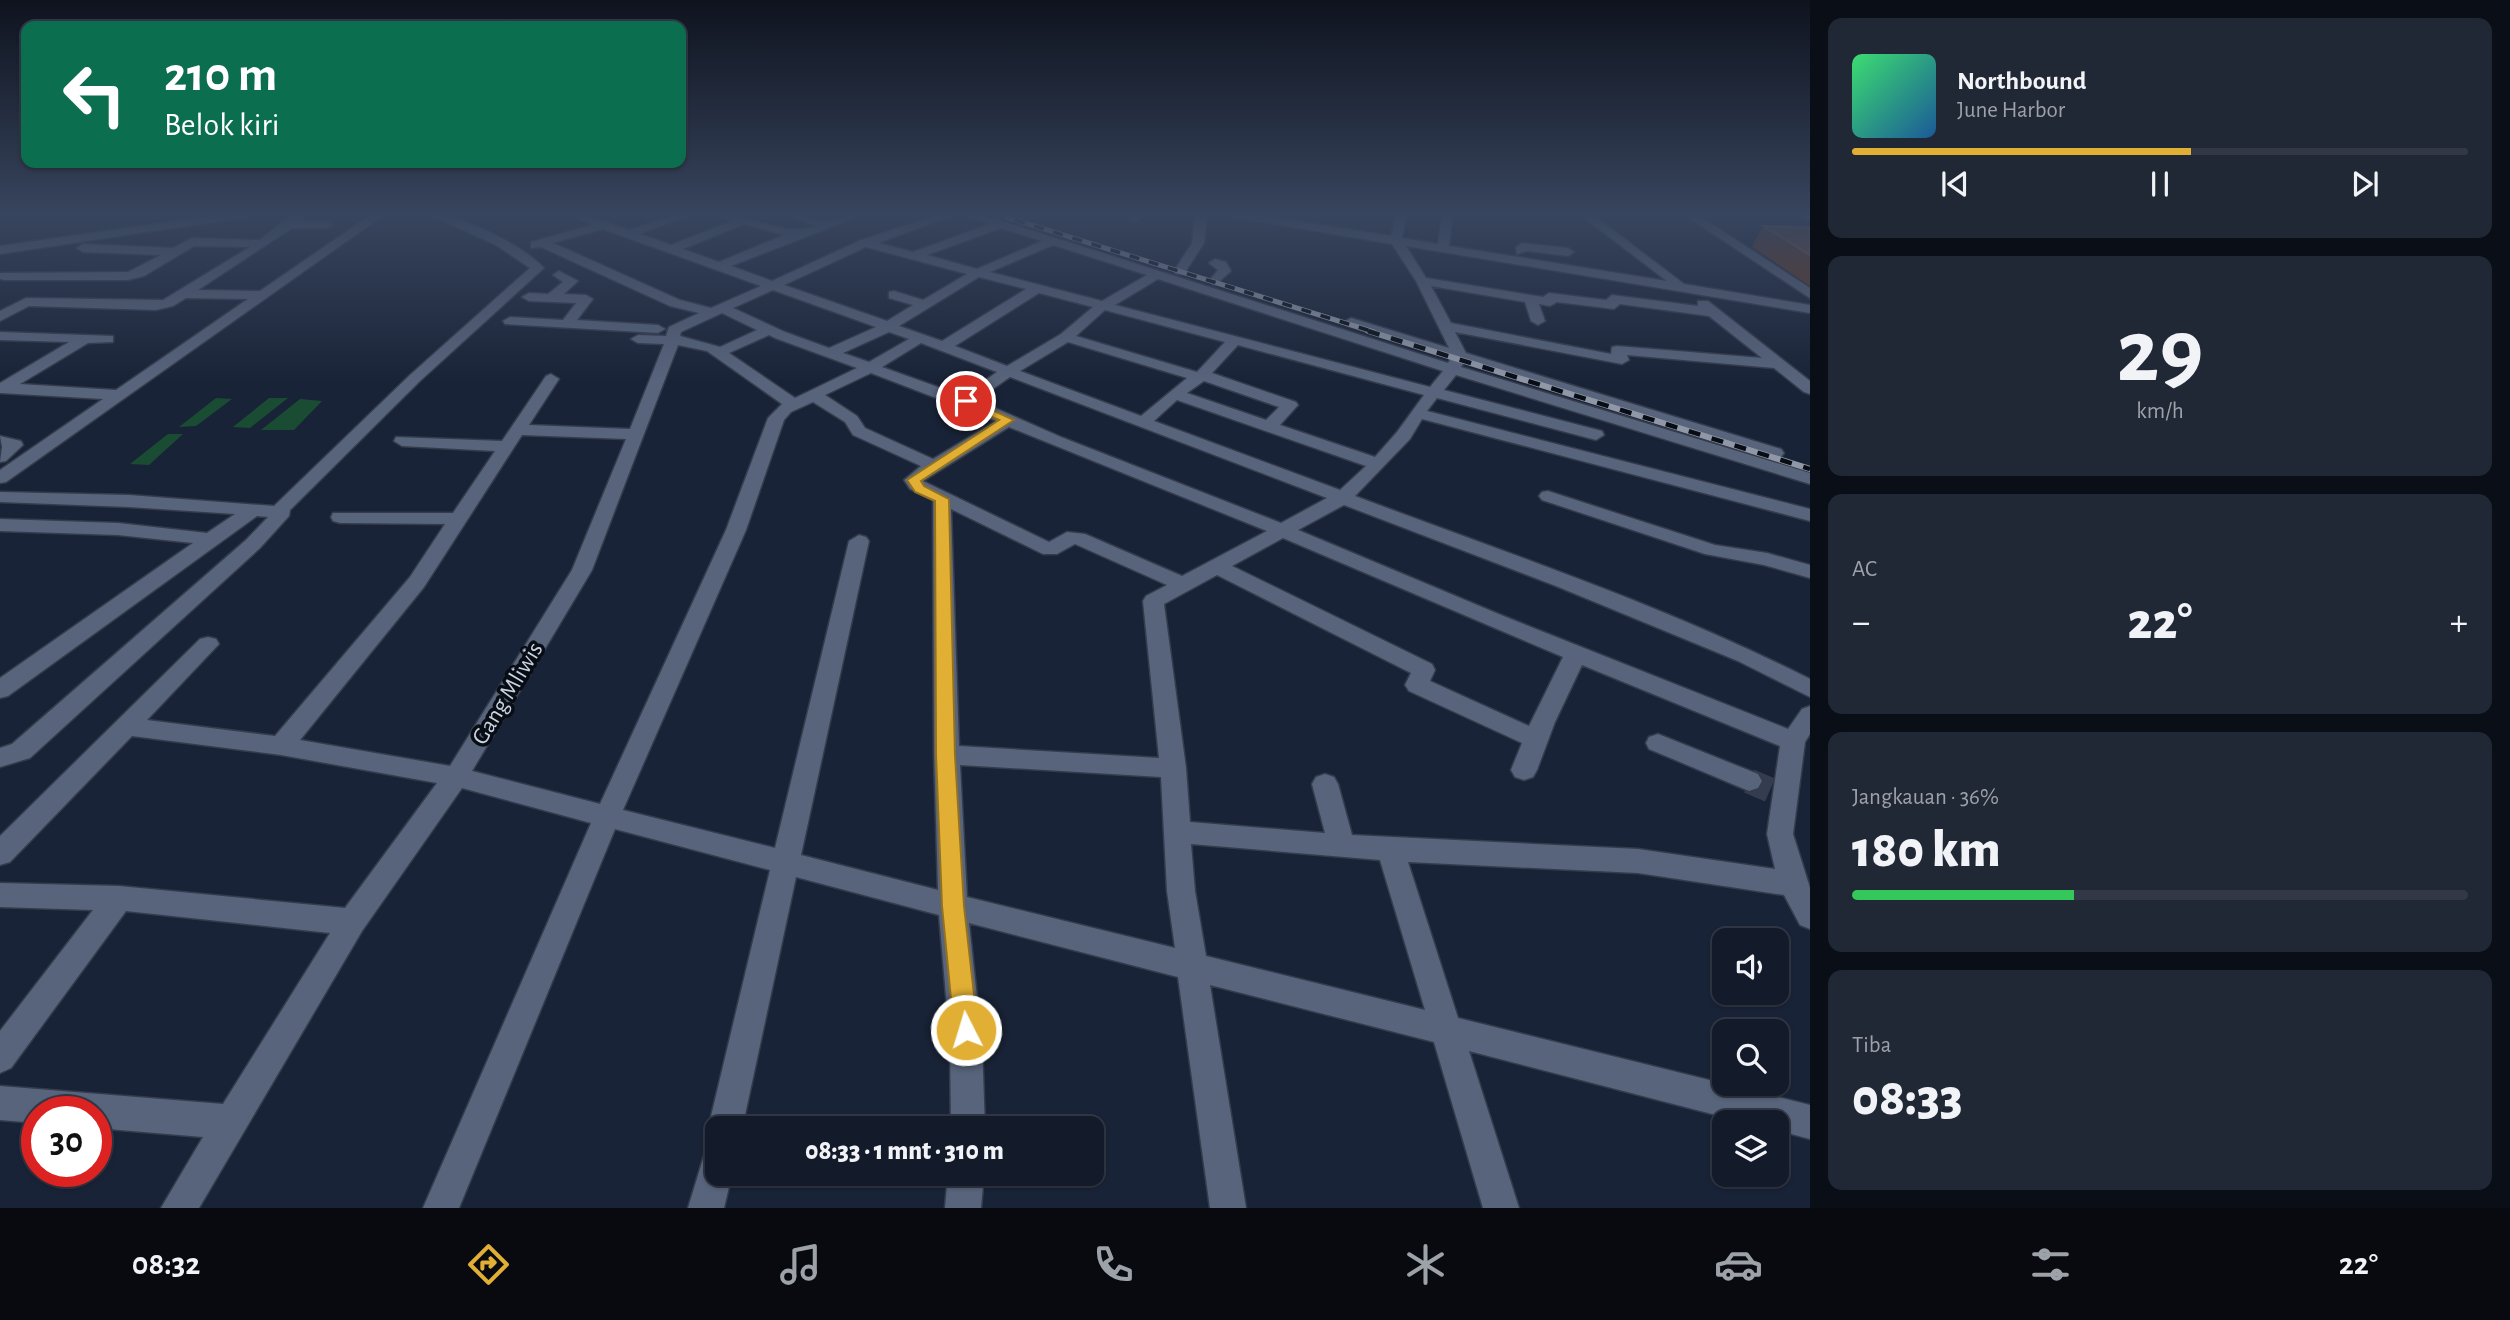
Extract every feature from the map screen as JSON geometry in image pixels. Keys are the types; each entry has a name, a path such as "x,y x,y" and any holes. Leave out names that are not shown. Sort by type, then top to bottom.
{"street":[{"path":"1,273 135,275 142,270"},
{"path":"26,302 156,306 168,303 221,270"},
{"path":"0,478 298,270"},
{"path":"0,758 21,751 253,544 280,515 280,510 433,362 535,270"},
{"path":"732,270 920,338 1575,586 1746,656 1810,689"},
{"path":"638,339 674,335 804,270"},
{"path":"963,270 1596,435"},
{"path":"830,353 887,327 983,270"},
{"path":"1142,270 1810,465"},
{"path":"1215,281 1225,270"},
{"path":"1415,270 1444,326 1456,362"},
{"path":"1584,270 1810,309"},
{"path":"1659,270 1810,389"},
{"path":"1775,270 1810,293"},
{"path":"551,298 565,278 600,271 674,303 718,311 966,401 1055,441 1284,531 1576,654 1793,741"},
{"path":"1180,271 1810,479"},
{"path":"966,401 1007,372 1066,337 1101,307 1156,275"},
{"path":"0,317 74,276"},
{"path":"1422,281 1549,302 1549,297 1614,305 1612,299 1713,312"},
{"path":"943,347 1036,289"},
{"path":"183,294 263,295"},
{"path":"894,295 926,304"},
{"path":"529,297 586,300 567,324"},
{"path":"1531,299 1538,321"},
{"path":"510,321 674,335 720,352 804,400 851,419 859,431 868,436 935,466"},
{"path":"1444,326 1622,360 1617,350 1778,364"},
{"path":"720,352 769,330"},
{"name":"Gang Mliwis","path":"178,1208 352,922 456,777 582,570 674,335"},
{"path":"0,336 108,339"},
{"path":"1066,337 1290,405 1270,425"},
{"path":"441,1208 608,815 736,530 776,418 804,400 871,367 920,338"},
{"path":"2,388 84,339"},
{"path":"1143,422 1201,376 1233,342"},
{"path":"1228,1208 1191,965 1176,832 1173,768 1153,601 1342,498 1404,435 1417,413 1456,362"},
{"path":"281,746 417,582 551,379"},
{"path":"2,388 121,395"},
{"path":"1175,394 1378,464"},
{"path":"1417,413 1810,516"},
{"path":"1008,420 913,480 920,489 1050,550 1067,538 1074,537 1182,584"},
{"path":"402,441 635,434"},
{"path":"0,441 13,442 15,445 0,457"},
{"path":"1548,496 1712,550 1753,556 1810,572"},
{"path":"0,497 280,510"},
{"path":"942,499 946,755 953,906 969,1070 968,1116"},
{"path":"0,690 253,510"},
{"path":"340,517 459,519"},
{"path":"0,525 118,529 214,540"},
{"path":"728,1116 859,541"},
{"path":"1215,566 1424,670 1417,685 1536,739"},
{"path":"0,854 208,644"},
{"path":"1524,771 1576,654"},
{"path":"1810,715 1768,789 1793,884 1810,916"},
{"path":"125,726 281,746 456,777 953,906 1810,1122"},
{"path":"1658,743 1768,789"},
{"path":"946,755 1173,768"},
{"path":"1325,784 1341,845"},
{"path":"1176,832 1391,850 1638,860 1793,884"},
{"path":"1391,850 1502,1208"},
{"path":"0,895 119,898 352,922"},
{"path":"0,1057 119,898"},
{"path":"0,1103 230,1122"},
{"path":"706,1208 712,1186"},
{"path":"964,1208 965,1186"}],"green space":[{"path":"216,398 232,399 196,426 179,427"},
{"path":"269,398 288,398 250,428 233,427"},
{"path":"300,399 322,401 294,430 261,430"},
{"path":"168,434 183,434 149,465 130,464"}],"tunnel":[{"path":"1749,781 1770,790"}],"railway":[{"path":"1177,270 1374,332"},
{"path":"1368,331 1810,469"}],"route":[{"path":"966,401 1008,420 913,480 920,489 942,499 946,755 953,906 966,1030"}]}
